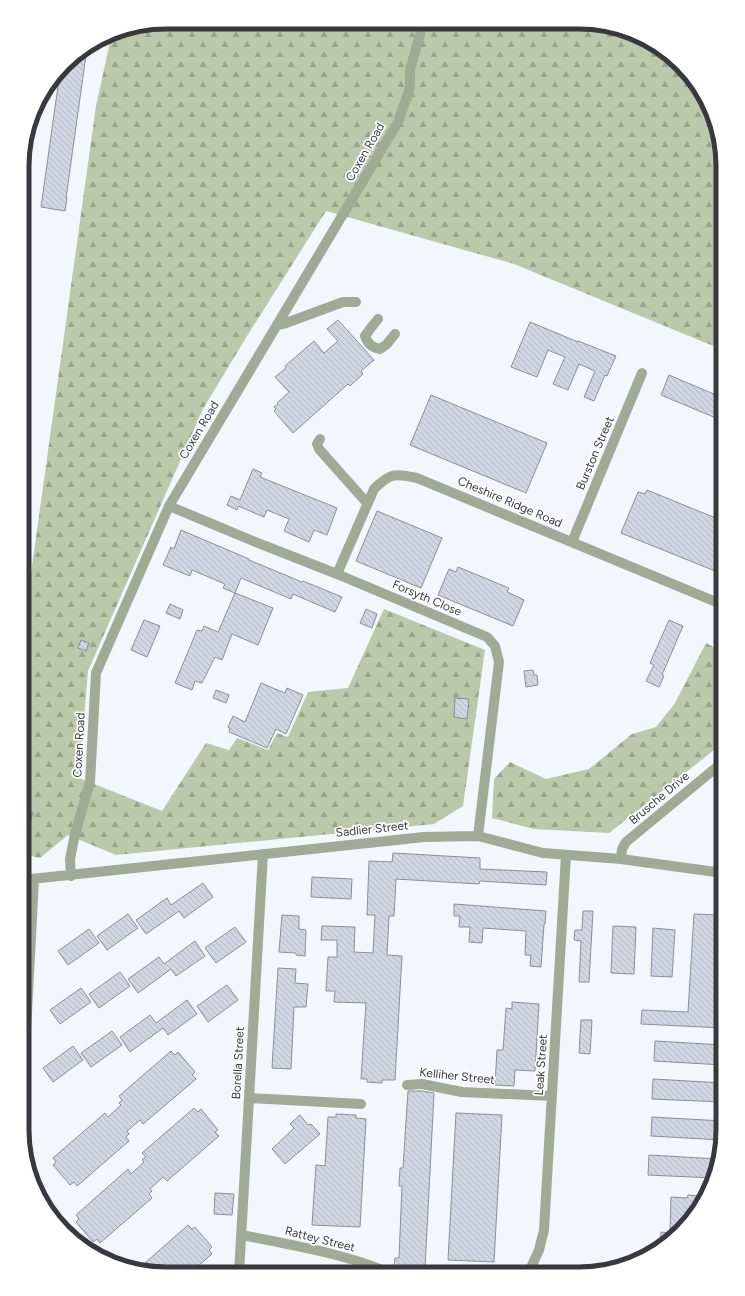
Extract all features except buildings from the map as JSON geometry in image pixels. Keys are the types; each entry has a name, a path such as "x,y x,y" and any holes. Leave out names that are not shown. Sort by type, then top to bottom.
{"lane":[{"name":"Coxen Road","path":"71,876 70,859 82,808 90,782 96,673 169,506 398,122 408,94 410,86 410,70 422,29"},
{"path":"277,325 342,302 356,302"},
{"path":"378,320 366,336 368,343 373,348 380,349 387,344 395,334"},
{"name":"Burston Street","path":"572,542 642,373"},
{"path":"320,439 317,444 319,449 367,503"},
{"name":"Cheshire Ridge Road","path":"337,574 374,489 385,478 401,474 417,478 716,602"},
{"name":"Forsyth Close","path":"169,506 252,542 337,574 487,637 495,646 499,662 478,836"},
{"name":"Brusche Drive","path":"621,858 622,849 626,842 716,768"},
{"name":"Sadlier Street","path":"29,879 424,837 478,836 543,853 621,858 716,872"},
{"name":"Borella Street","path":"239,1267 263,854"},
{"name":"Leak Street","path":"531,1267 539,1250 544,1230 566,855"},
{"path":"29,974 34,879"},
{"name":"Kelliher Street","path":"406,1085 422,1084 462,1092 552,1096"},
{"path":"250,1098 361,1104"},
{"name":"Rattey Street","path":"242,1235 309,1248 375,1267"}],"green space":[{"path":"157,29 579,29 597,30 623,36 655,52 682,76 693,90 702,106 709,122 715,148 716,347 514,264 326,211 203,409 88,671 79,778 162,811 206,743 229,750 237,738 268,750 277,733 288,737 308,692 348,688 384,609 485,650 463,806 434,824 116,855 68,835 40,858 29,856 29,588 96,106 110,41 122,36"},
{"path":"706,643 716,648 716,749 609,833 534,829 492,818 494,779 510,762 546,779 589,769 632,734 656,727 675,703"}],"waterway":[{"path":"29,824 32,813"}]}
